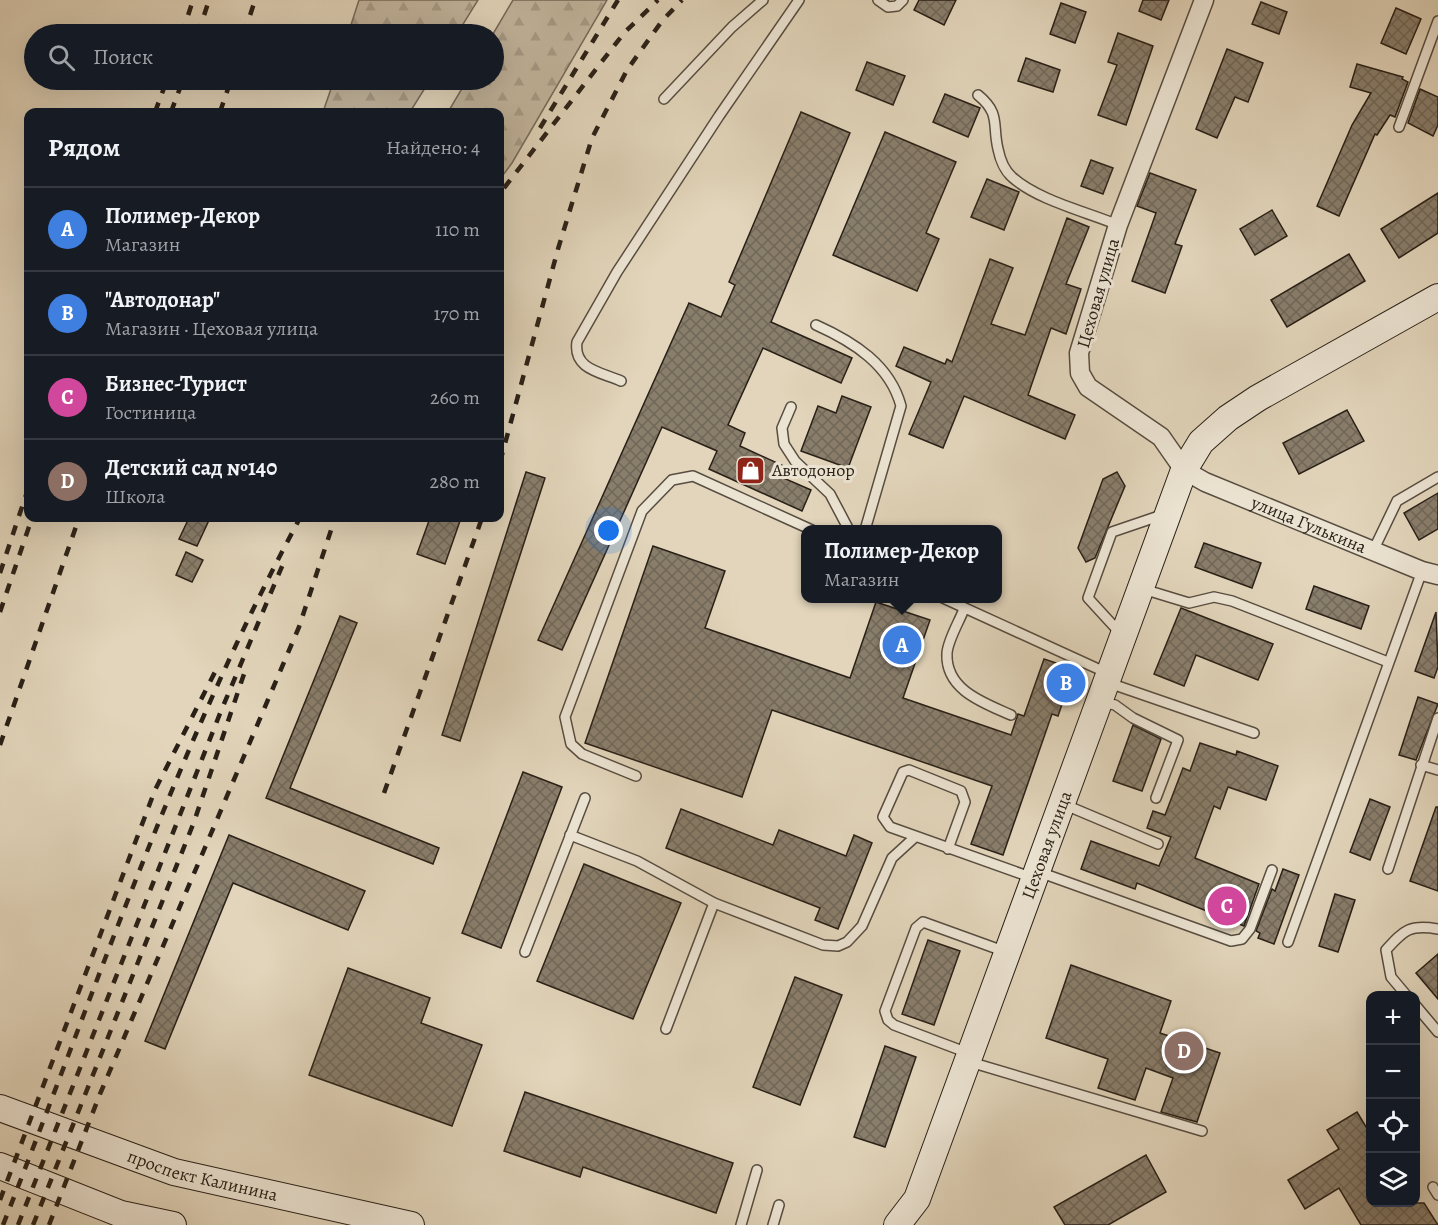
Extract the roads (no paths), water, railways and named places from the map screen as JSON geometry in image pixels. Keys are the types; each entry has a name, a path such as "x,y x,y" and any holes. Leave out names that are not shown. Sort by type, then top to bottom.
{"main road":[{"name":"Цеховая улица","path":"901,1223 917,1199 1184,470 1201,442 1228,418 1258,398 1438,297"},
{"name":"проспект Калинина","path":"0,1108 174,1172 411,1225"},
{"path":"0,1166 121,1214 173,1225"}],"street":[{"name":"Цеховая улица","path":"1184,470 1161,437 1088,387 1080,373 1079,353 1118,225 1204,0"},
{"name":"улица Гулькина","path":"1184,470 1243,500 1430,573"}],"lane":[{"path":"664,99 732,27 763,0"},
{"path":"621,381 581,364 575,354 577,342 616,272 799,0"},
{"path":"878,0 888,6 897,6 903,0"},
{"path":"1399,127 1438,21"},
{"path":"978,95 989,104 995,117 997,147 1011,177 1030,190 1118,225"},
{"path":"816,325 840,336 881,368 896,387 901,406 866,525"},
{"path":"791,407 782,428 784,444 795,461 830,494 846,525"},
{"path":"636,776 582,754 571,744 565,717 642,511 672,480 693,476 801,525"},
{"path":"1373,551 1397,501 1438,477"},
{"path":"1124,636 1088,598 1112,532 1167,513"},
{"path":"1288,942 1388,662 1430,573"},
{"path":"1141,588 1189,603 1214,597 1232,601 1388,662"},
{"path":"953,603 1105,686 1254,733"},
{"path":"964,609 947,652 950,671 958,686 972,698 1011,715"},
{"path":"1105,686 1114,705 1133,718 1178,740 1156,798"},
{"path":"1388,869 1438,718"},
{"path":"1421,765 1438,771"},
{"path":"948,849 965,802 964,795 961,791 909,770 898,777 883,818 890,827 948,849 1036,875 1231,941 1242,939 1250,929 1272,870"},
{"path":"525,952 585,798"},
{"path":"1063,804 1158,844"},
{"path":"570,835 637,861 714,903 823,945 838,946 847,942 862,926 892,858 915,837"},
{"path":"666,1029 714,903"},
{"path":"1008,953 923,922 916,928 885,1011 888,1020 894,1025 969,1058 1202,1131"},
{"path":"1403,991 1391,977 1386,950 1404,930 1424,927 1438,929"},
{"path":"1420,1011 1438,1032"},
{"path":"741,1225 758,1170"},
{"path":"773,1225 779,1205"}],"railway":[{"path":"185,24 193,0"},
{"path":"201,24 209,0"},
{"path":"247,24 255,0"},
{"path":"540,128 618,0"},
{"path":"504,188 624,33 658,0"},
{"path":"504,447 558,249 592,138 627,70 662,21 682,0"},
{"path":"156,108 163,90"},
{"path":"172,108 179,90"},
{"path":"221,108 228,90"},
{"path":"0,573 24,501"},
{"path":"0,612 31,522"},
{"path":"0,745 78,522"},
{"path":"3,1225 177,778 256,603 298,522"},
{"path":"49,1225 100,1094 299,627 334,522"},
{"path":"384,793 481,522"},
{"path":"18,1225 221,711 283,564"},
{"path":"33,1225 194,822 245,671"},
{"path":"0,1200 155,790 215,672"}],"place":[{"name":"Автодонор","path":"751,470"},
{"name":"Полимер-Декор","path":"902,645"},
{"name":"\"Автодонар\"","path":"1066,683"},
{"name":"Бизнес-Турист","path":"1227,906"},
{"name":"Детский сад №140","path":"1184,1051"}]}
